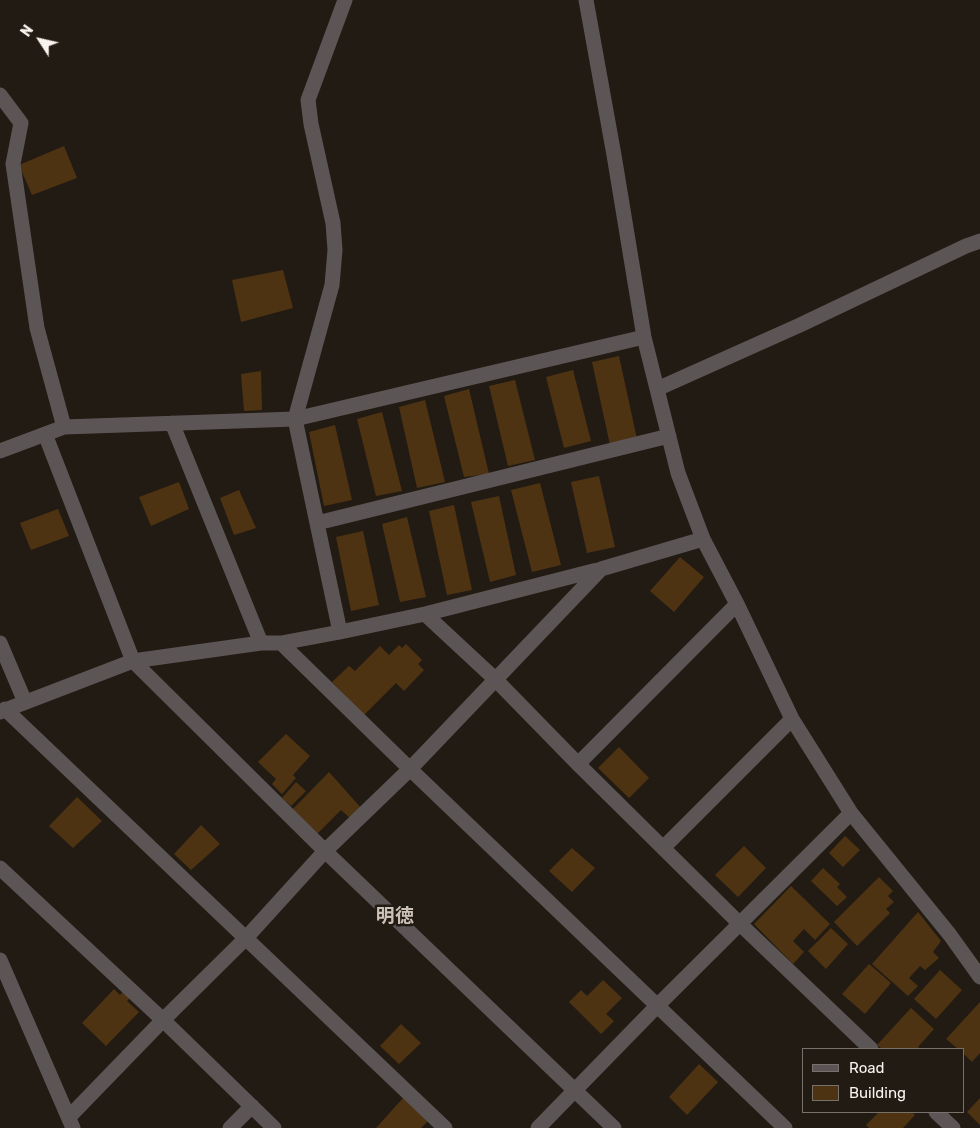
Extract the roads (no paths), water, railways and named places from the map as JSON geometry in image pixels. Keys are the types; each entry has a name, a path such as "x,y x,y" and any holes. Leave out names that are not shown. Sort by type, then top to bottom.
{"street":[{"path":"340,632 295,419 332,285 335,250 333,223 308,100 345,0"},
{"path":"586,0 644,337 678,473 704,539 792,719 851,813 950,935 980,976"},
{"path":"0,95 21,123 14,164 33,300 37,328 64,427"},
{"path":"657,389 980,241"},
{"path":"0,451 64,427 295,419 644,337"},
{"path":"172,423 261,643"},
{"path":"45,434 133,661 325,851 614,1128"},
{"path":"317,523 669,436"},
{"path":"445,1128 3,710 133,661 261,643 281,643 425,614 601,569 704,539"},
{"path":"0,960 71,1123 163,1020 246,938 325,851 410,769 601,569"},
{"path":"578,764 737,604"},
{"path":"425,614 495,679 739,923 869,1048"},
{"path":"0,643 26,702"},
{"path":"281,643 656,1006 785,1128"},
{"path":"663,848 792,719"},
{"path":"538,1128 656,1006 851,813"},
{"path":"0,868 163,1020 274,1128"},
{"path":"230,1128 252,1106"},
{"path":"937,1113 953,1128"}],"district":[{"name":"明徳","path":"395,917"}]}
